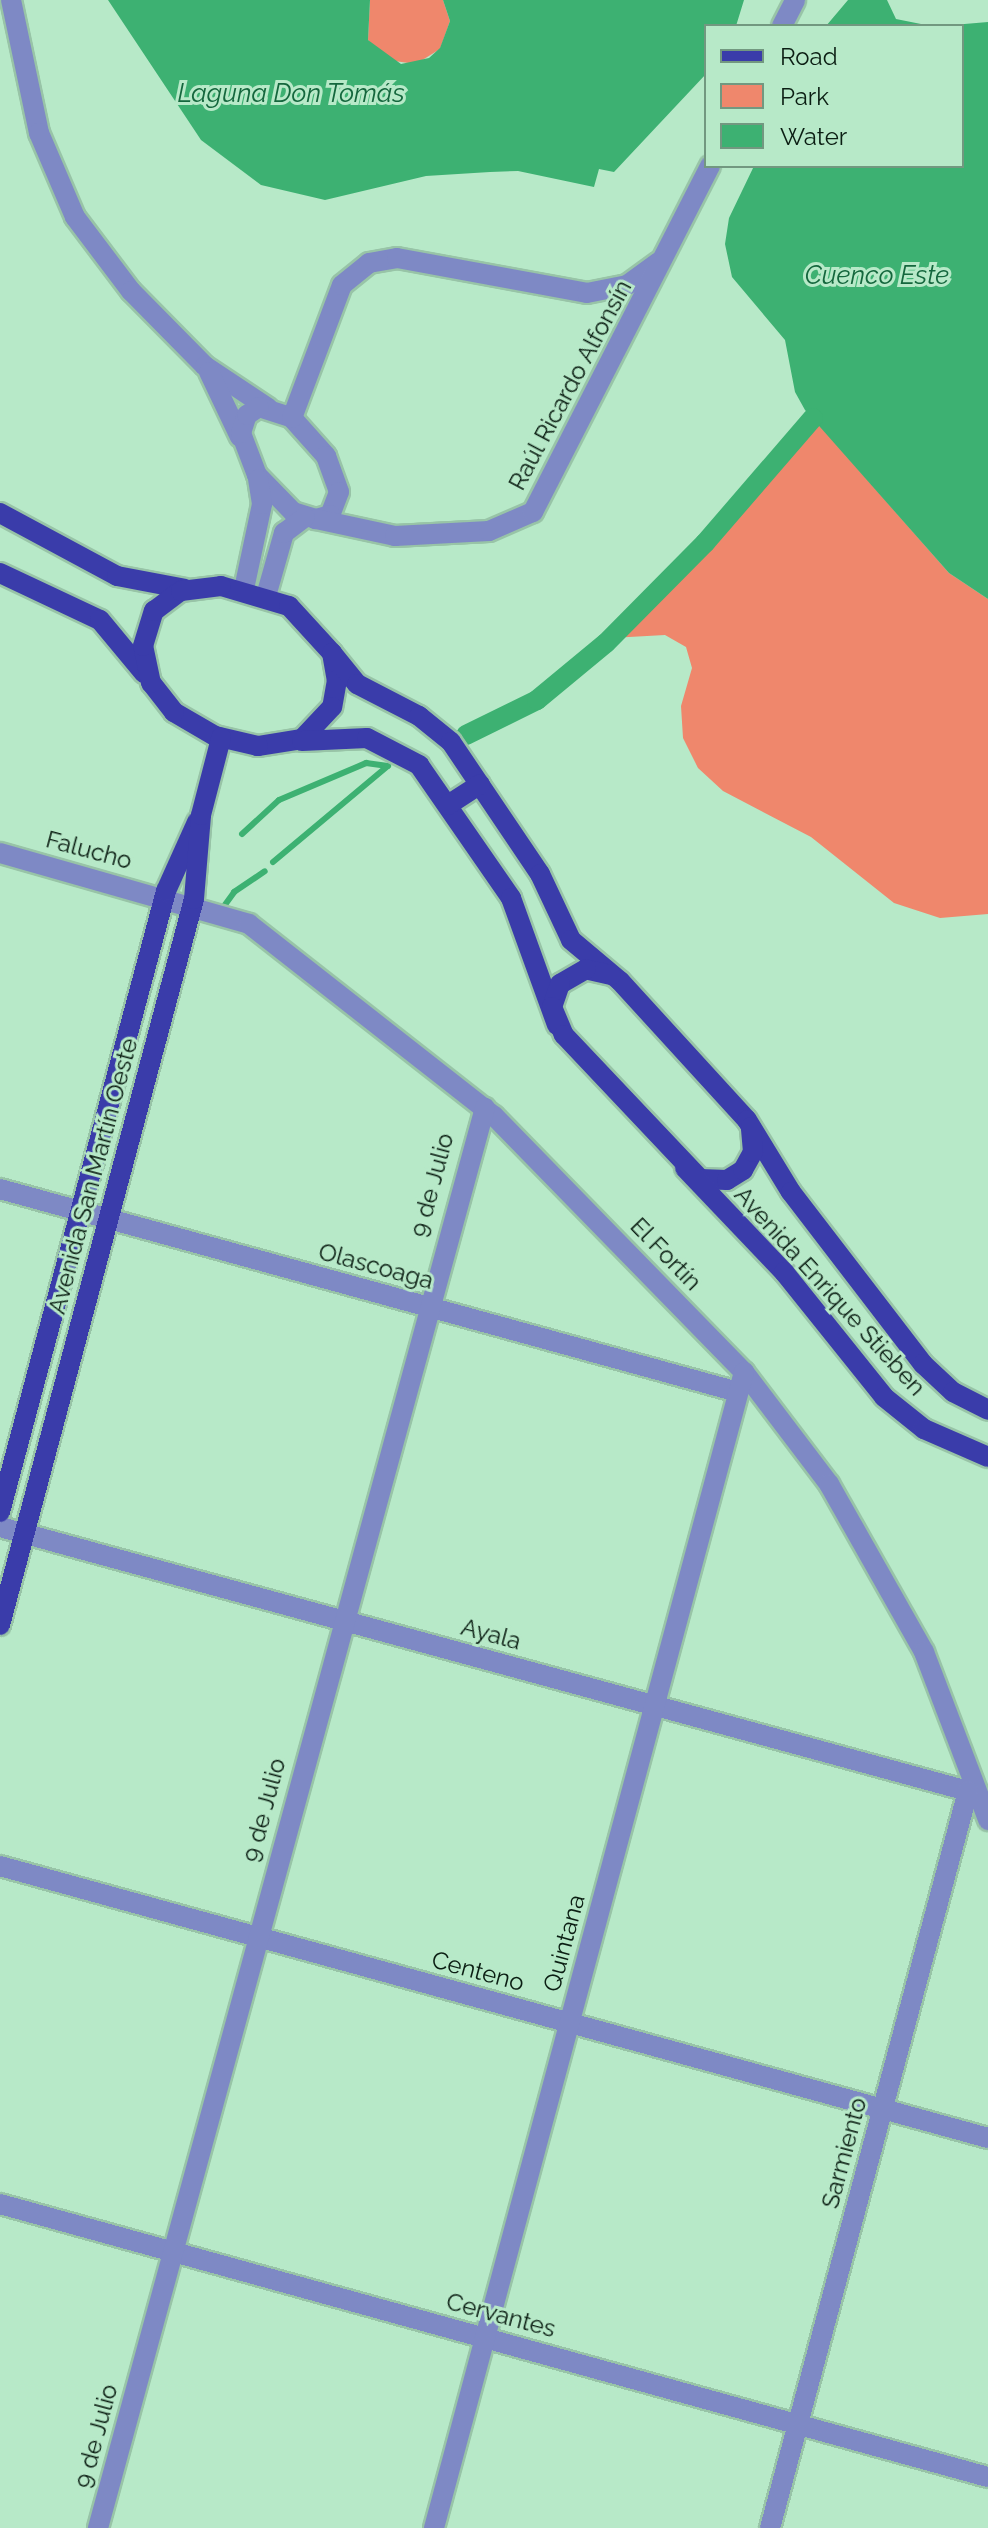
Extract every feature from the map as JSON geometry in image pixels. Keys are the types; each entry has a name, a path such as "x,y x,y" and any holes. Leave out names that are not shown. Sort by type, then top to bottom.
{"main road":[{"path":"0,513 117,576 189,589 244,589 266,596 304,617 332,653 337,680 332,707 318,728 294,743"},
{"path":"0,573 100,620 174,712 221,738 258,746 343,736 388,744 419,765 515,906 557,1025"},
{"path":"151,683 143,646 150,619 167,599 189,589"},
{"name":"Avenida Enrique Stieben","path":"332,653 357,684 436,728 480,784 540,874 571,940 620,981 747,1120 791,1192 923,1364 953,1392 988,1410"},
{"name":"Avenida San Martín Oeste","path":"0,1625 192,906 201,815 221,738"},
{"path":"448,805 480,784"},
{"name":"Avenida San Martín Oeste","path":"0,1512 164,898 201,815"},
{"path":"557,1025 553,1001 569,976 599,970 620,981"},
{"name":"Avenida Enrique Stieben","path":"557,1025 685,1168 784,1272 884,1397 924,1429 988,1457"},
{"name":"Avenida Enrique Stieben","path":"685,1168 713,1182 739,1174 754,1146 747,1120"}],"street":[{"name":"Raúl Ricardo Alfonsín","path":"11,0 39,133 61,191 110,266 205,366 268,408 292,418 321,449 337,481 335,510 311,518"},
{"path":"783,24 795,0"},
{"name":"Raúl Ricardo Alfonsín","path":"205,366 257,475 280,502 311,518 395,536 489,531 533,512 709,168"},
{"name":"Raúl Ricardo Alfonsín","path":"292,418 342,285 369,263 397,258 587,293 637,280 666,253"},
{"path":"243,445 247,415 268,408"},
{"path":"244,589 262,504 257,475"},
{"path":"266,596 284,533 311,518"},
{"name":"Falucho","path":"0,853 164,898"},
{"name":"El Fortín","path":"164,898 267,935 485,1108 741,1382 850,1517 924,1652 973,1790 988,1820"},
{"name":"9 de Julio","path":"98,2528 427,1306 485,1108"},
{"name":"Olascoaga","path":"0,1189 427,1306 741,1382"},
{"name":"Quintana","path":"434,2528 741,1382"},
{"name":"Ayala","path":"0,1527 973,1790"},
{"name":"Sarmiento","path":"770,2528 882,2109 973,1790"},
{"name":"Centeno","path":"0,1866 988,2138"},
{"name":"Cervantes","path":"0,2204 988,2477"}],"green space":[{"path":"370,0 443,0 450,21 440,49 416,64 387,60 368,40"},
{"path":"813,418 949,573 988,599 988,914 940,918 894,903 811,837 723,791 698,768 683,738 681,706 692,668 686,647 665,635 611,638 705,543"}],"water":[{"name":"Laguna Don Tomás","path":"108,0 370,0 368,40 401,64 429,58 440,48 450,21 443,0 744,0 737,24 704,24 704,76 614,172 599,169 594,187 518,171 490,172 426,176 325,200 261,185 201,140"},
{"path":"848,0 887,0 896,19 921,24 828,24"},
{"name":"Cuenco Este","path":"988,22 988,599 949,573 805,410 795,392 785,340 732,277 725,244 729,218 753,168 964,168 964,24"}],"waterway":[{"path":"466,735 537,700 606,643 705,543 813,418"},
{"path":"242,834 279,800 366,763 388,766"},
{"path":"273,862 388,766"},
{"path":"219,913 234,892 265,871"}]}
